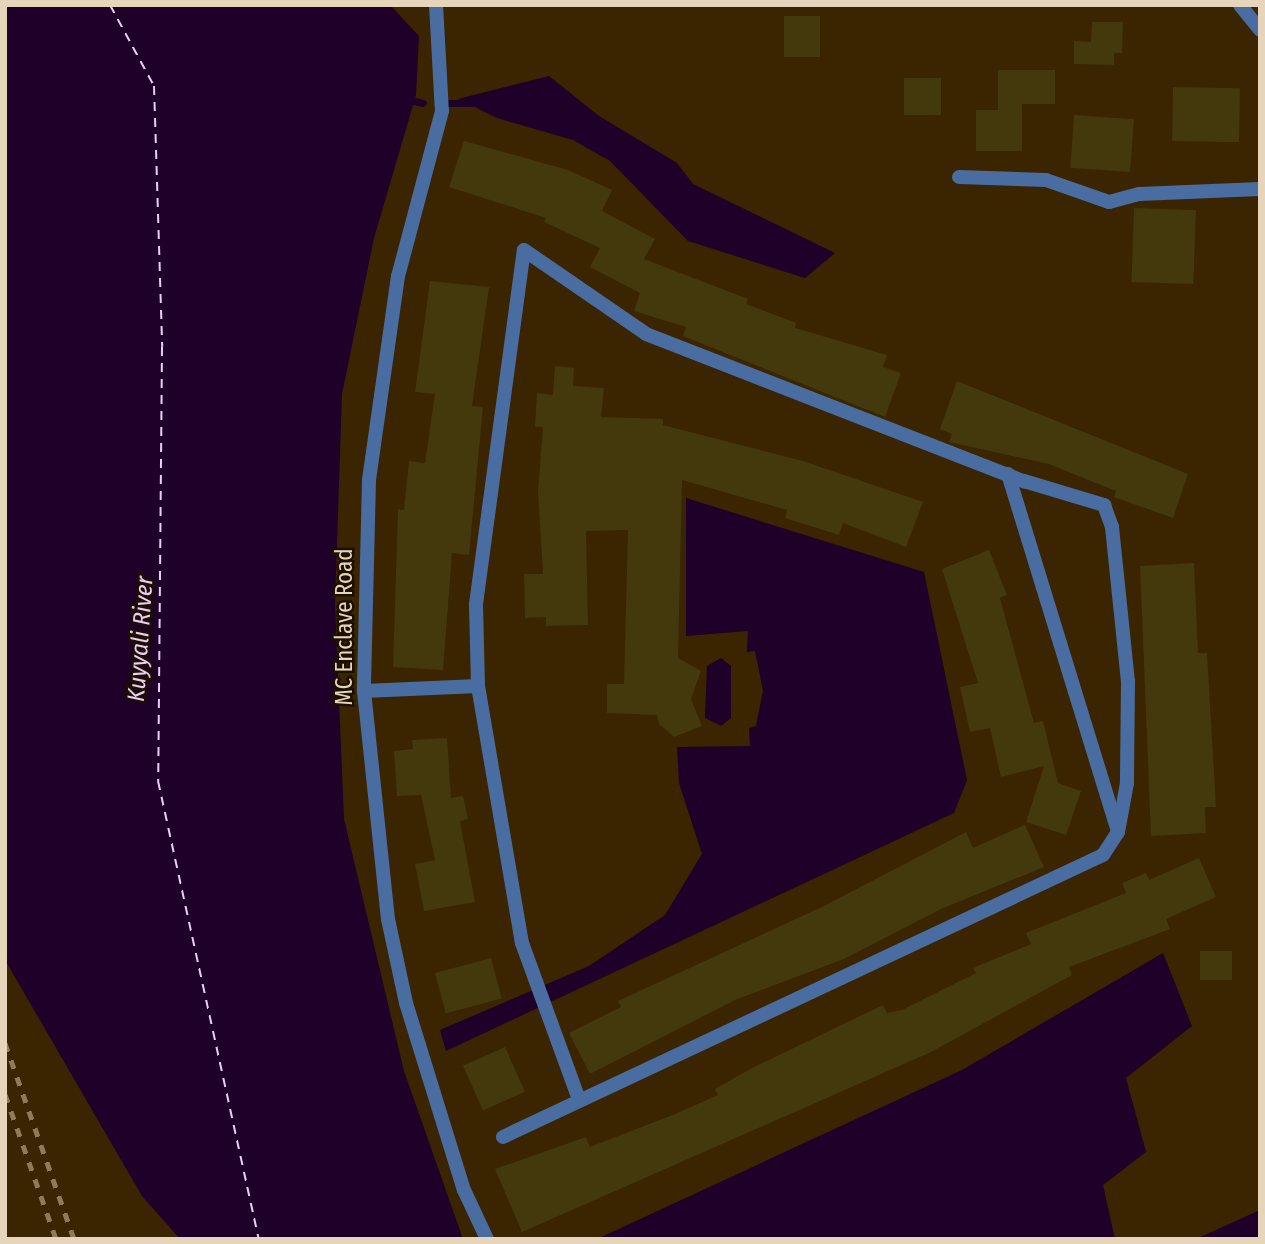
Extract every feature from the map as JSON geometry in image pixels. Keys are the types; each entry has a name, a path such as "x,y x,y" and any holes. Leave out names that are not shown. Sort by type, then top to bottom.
{"street":[{"name":"MC Enclave Road","path":"436,5 442,111 398,276 369,480 364,691 388,919 406,1003 447,1140 487,1239"},
{"path":"1240,5 1260,30"},
{"path":"959,177 1046,180 1109,202 1139,194 1260,189"},
{"path":"503,1137 1103,855 1118,832 1127,783 1128,681 1112,527 1104,505 1008,474 646,334 524,250 476,604 478,686 522,943 554,1023 579,1100"},
{"path":"1008,474 1118,832"},
{"path":"364,691 478,686"}],"water":[{"name":"Kuyyali River","path":"5,5 390,5 419,36 416,95 374,238 342,394 335,604 344,819 404,1071 463,1239 180,1239 142,1196 5,960"},
{"path":"549,76 599,116 677,163 693,184 835,253 805,278 688,241 610,161 573,140 497,118 458,99"},
{"path":"686,498 924,572 967,780 954,813 446,1051 440,1030 589,966 665,915 702,854 679,783 677,747 750,746 749,728 756,726 763,691 755,651 747,652 748,631 686,636"},
{"path":"721,658 731,666 731,718 721,726 705,718 707,666"},
{"path":"1163,953 1192,1026 1126,1078 1146,1152 1103,1185 1115,1239 597,1239 962,1070"},
{"path":"1260,1210 1260,1239 1196,1239"}],"building":[{"path":"784,16 820,16 820,57 784,57"},
{"path":"1092,22 1123,22 1122,53 1114,53 1114,65 1074,64 1074,41 1091,42"},
{"path":"998,70 1055,70 1055,104 1022,104 1022,151 976,151 976,110 998,110"},
{"path":"904,78 941,78 941,115 904,115"},
{"path":"1173,87 1240,88 1239,142 1172,141"},
{"path":"1074,115 1134,119 1130,172 1070,168"},
{"path":"464,141 568,170 612,190 602,211 655,239 644,259 748,299 746,304 796,323 795,328 887,355 883,367 901,373 885,417 683,336 686,327 634,311 640,293 590,267 600,248 544,222 546,218 449,187"},
{"path":"1134,208 1196,210 1193,284 1131,282"},
{"path":"430,281 489,287 472,406 483,407 469,555 452,553 443,670 393,667 398,509 404,510 409,461 425,463 435,394 415,392"},
{"path":"555,366 574,368 573,386 604,388 601,417 663,419 663,425 803,461 923,502 906,547 843,523 839,535 785,518 787,510 682,480 678,658 701,671 691,699 702,726 674,737 659,724 657,715 607,713 607,684 624,684 628,530 586,531 588,625 546,626 546,617 525,618 524,574 543,574 538,492 543,427 535,427 537,393 553,395"},
{"path":"957,381 1188,474 1173,518 1114,497 1116,491 1049,464 949,442 952,434 940,429"},
{"path":"989,550 1007,595 1000,598 1034,723 1043,721 1058,783 1081,791 1066,835 1026,822 1044,766 1001,777 990,728 970,732 960,687 978,683 942,569"},
{"path":"1194,563 1198,653 1207,653 1216,807 1205,807 1206,833 1151,836 1140,566"},
{"path":"447,738 451,798 463,796 468,819 460,821 475,902 424,911 415,864 435,860 421,795 397,796 394,751 413,749 412,740"},
{"path":"1025,825 1044,867 941,909 844,959 737,999 590,1074 569,1033 621,1007 618,1001 824,906 966,832 973,848"},
{"path":"1199,858 1216,897 1166,919 1170,929 1069,967 1072,975 931,1052 522,1232 495,1169 586,1137 590,1147 675,1114 718,1095 715,1089 752,1068 883,1005 887,1013 902,1010 976,973 973,968 1031,944 1026,933 1126,893 1122,883 1146,873 1149,880"},
{"path":"1200,951 1232,951 1232,980 1200,980"},
{"path":"491,958 502,999 446,1014 435,973"},
{"path":"505,1047 525,1092 483,1110 463,1066"}],"waterway":[{"path":"414,101 423,103"},
{"path":"449,103 476,103"}],"ferry route":[{"path":"110,5 154,86 162,347 158,781 259,1239"}],"railway":[{"path":"5,1043 74,1239"},
{"path":"5,1094 56,1239"}]}
